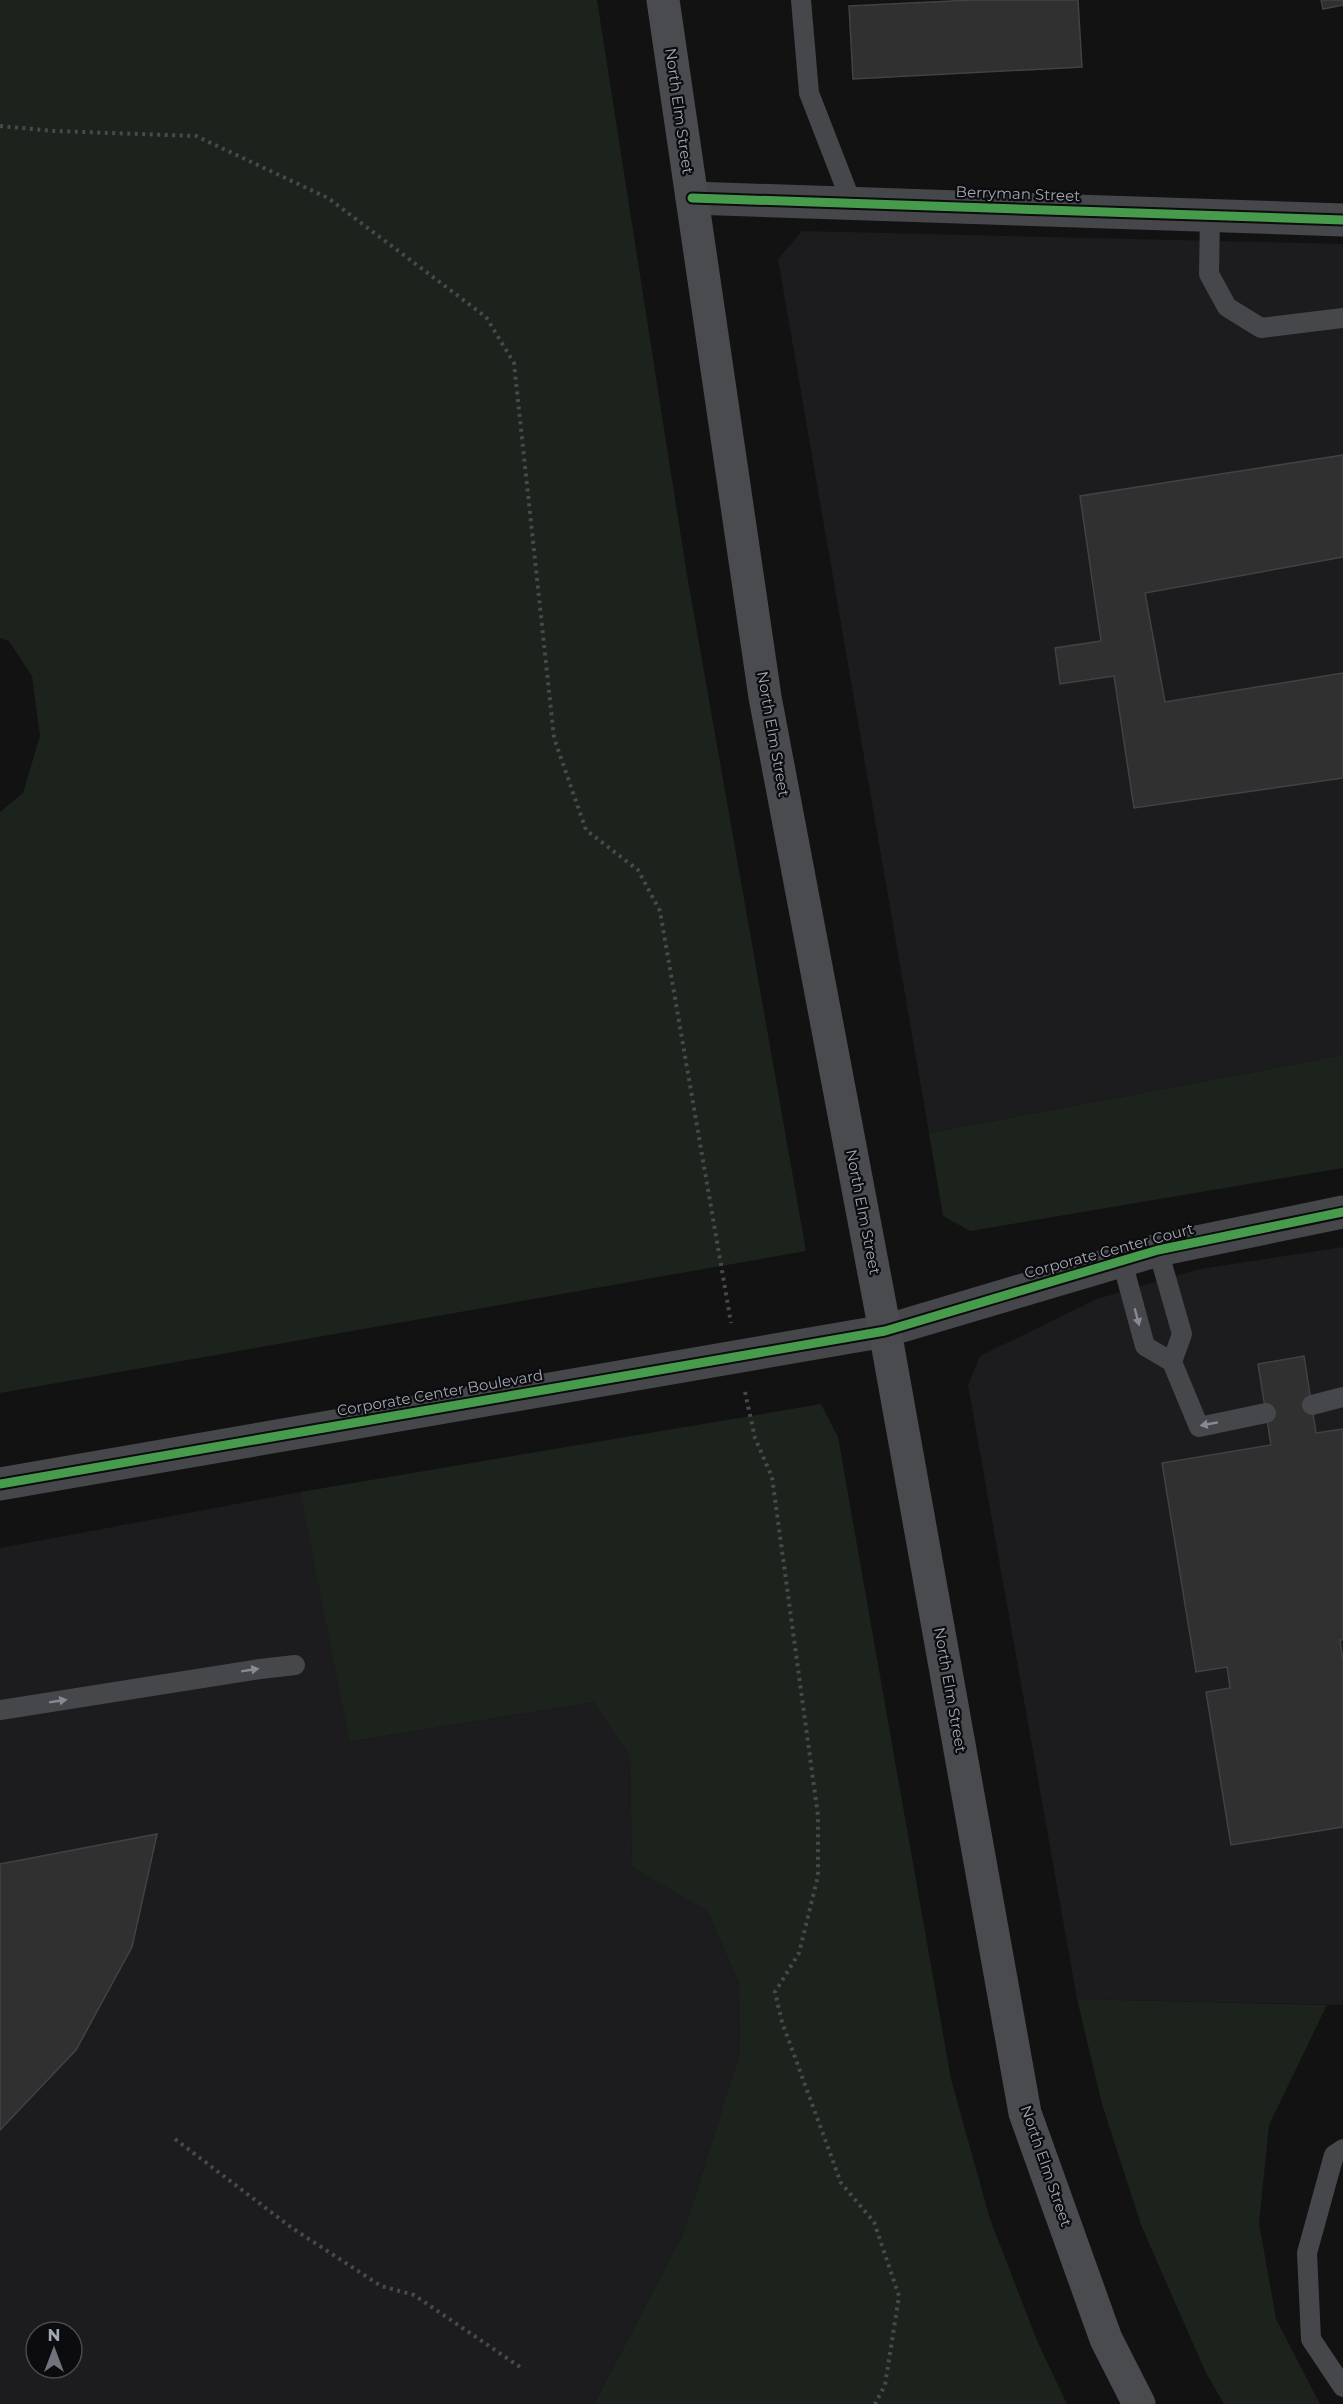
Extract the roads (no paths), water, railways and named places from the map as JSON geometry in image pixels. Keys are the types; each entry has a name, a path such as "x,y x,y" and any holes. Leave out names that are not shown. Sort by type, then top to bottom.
{"main road":[{"name":"North Elm Street","path":"663,0 765,697 885,1330 1025,2112 1106,2339 1139,2404"}],"street":[{"name":"Berryman Street","path":"692,198 1343,220"},
{"name":"Corporate Center Court","path":"885,1330 1158,1250 1343,1212"},
{"name":"Corporate Center Boulevard","path":"0,1484 885,1330"}],"lane":[{"path":"801,0 809,93 852,204"},
{"path":"1210,216 1209,274 1227,307 1261,328 1343,318"},
{"path":"1158,1250 1182,1334 1172,1362"},
{"path":"1122,1261 1145,1346 1172,1362 1199,1426 1266,1413"},
{"path":"1312,1405 1343,1397"},
{"path":"0,1710 260,1668 295,1665"},
{"path":"1343,2149 1334,2155 1307,2253 1311,2339 1343,2387"}]}
